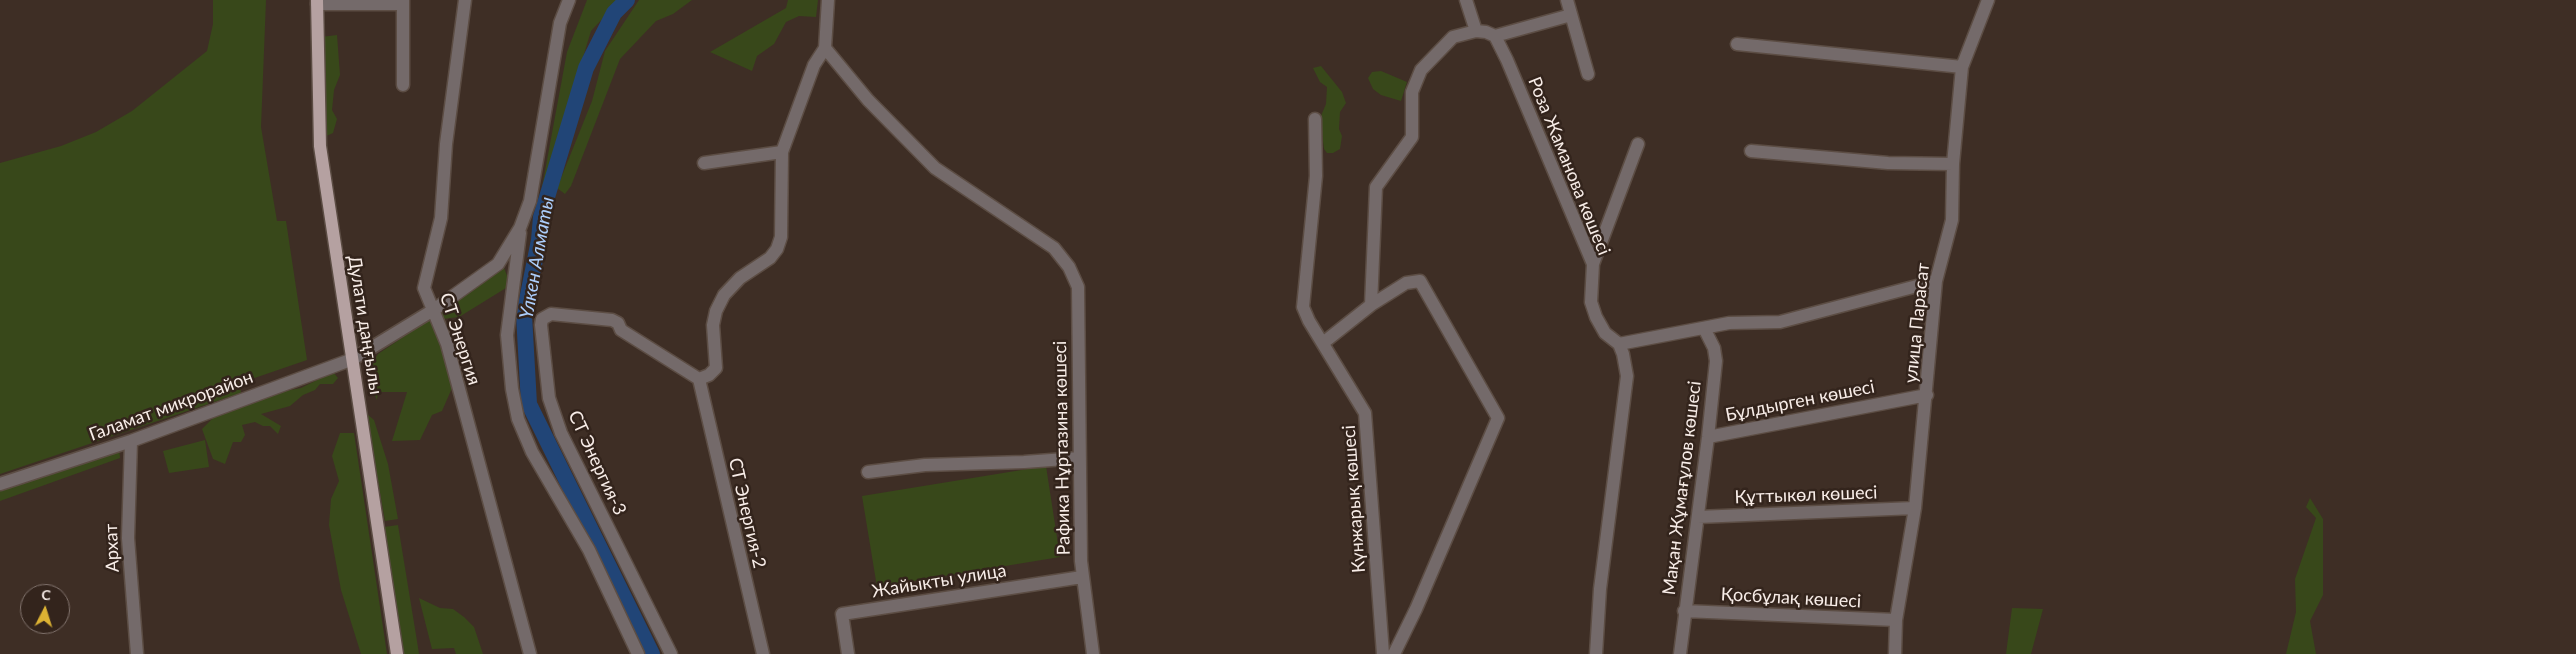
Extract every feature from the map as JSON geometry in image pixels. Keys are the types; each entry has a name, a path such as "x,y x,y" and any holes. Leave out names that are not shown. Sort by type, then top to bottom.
{"main road":[{"name":"Дулати даңғылы","path":"317,2 320,146 397,654"}],"street":[{"name":"СТ Энергия","path":"465,0 446,144 441,218 424,288 435,309 447,344 530,654"},
{"path":"569,0 560,23 548,122 530,201 520,228 507,335 512,389 518,419 532,452 589,550 638,654"},
{"path":"699,379 710,375 716,368 713,326 716,311 724,295 740,278 770,258 782,237 782,152 814,65 825,48 828,0"},
{"path":"1466,0 1476,31"},
{"path":"1566,0 1588,74"},
{"name":"улица Парасат","path":"1895,654 1896,620 1915,508 1927,395 1936,281 1952,220 1953,164 1962,67 1988,0"},
{"path":"317,2 402,2 403,85"},
{"path":"1371,305 1376,188 1412,137 1412,92 1421,70 1453,37 1476,31 1486,32 1495,36 1571,15"},
{"name":"Роза Жаманова көшесі","path":"1495,36 1593,264 1592,302 1596,317 1605,333 1619,344"},
{"path":"1737,44 1962,67"},
{"name":"Рафика Нұртазина көшесі","path":"825,48 868,100 936,168 1054,248 1069,267 1078,287 1082,577 1093,654"},
{"name":"Күнжарық көшесі","path":"1315,119 1316,176 1303,307 1322,343 1365,412 1383,654"},
{"path":"1593,264 1638,144"},
{"path":"1751,151 1888,163 1953,164"},
{"path":"704,163 782,152"},
{"name":"Галамат микрорайон","path":"0,484 131,441 353,359 435,309 498,264 520,228"},
{"path":"1596,654 1600,589 1626,376 1619,344 1729,323 1780,322 1936,281"},
{"path":"1322,343 1371,305 1406,283 1420,282 1498,418 1420,600 1394,654"},
{"name":"СТ Энергия-3","path":"671,654 560,433 549,398 541,325 542,319 551,314 612,320 618,323 621,330 699,379"},
{"name":"Мақан Жұмағұлов көшесі","path":"1680,654 1716,361 1714,348 1704,328"},
{"name":"СТ Энергия-2","path":"699,379 763,654"},
{"name":"Бұлдырген көшесі","path":"1708,437 1927,395"},
{"name":"Архат","path":"131,441 128,538 137,654"},
{"path":"868,472 925,465 1079,458"},
{"name":"Құттыкөл көшесі","path":"1698,517 1915,508"},
{"name":"Жайыкты улица","path":"848,654 842,614 1082,577"},
{"name":"Қосбұлақ көшесі","path":"1684,611 1896,620"}],"green space":[{"path":"213,0 266,0 261,127 277,221 286,221 307,360 240,383 241,393 0,474 0,163 61,146 96,132 132,111 207,51 213,24"},
{"path":"587,0 620,0 591,31 540,198 567,52"},
{"path":"639,0 692,0 673,14 656,21 620,59 571,186 565,194 557,188 592,101 605,51"},
{"path":"788,0 818,0 816,17 799,16 786,22 774,44 757,56 752,71 710,52 786,8"},
{"path":"337,35 340,75 334,90 332,110 337,119 333,133 324,137 321,37"},
{"path":"1321,66 1342,92 1346,103 1340,112 1339,129 1342,136 1340,149 1333,153 1327,153 1324,149 1320,118 1326,104 1327,87 1320,82 1313,68"},
{"path":"1381,71 1407,82 1401,101 1381,95 1373,89 1368,78 1372,72"},
{"path":"503,265 509,281 506,288 459,317 443,319 439,310"},
{"path":"433,317 452,388 442,411 432,415 420,440 392,441 407,392 378,392 377,400 368,381 371,365 378,354"},
{"path":"333,372 338,378 333,384 320,384 315,390 303,395 290,406 261,414 281,426 278,434 270,426 263,426 255,422 242,425 245,435 241,442 233,442 225,464 213,459 202,429 215,416 270,394 301,388"},
{"path":"366,413 374,420 388,464 398,519 385,521"},
{"path":"340,433 354,433 387,654 361,654 341,590 329,525 331,499 339,481 332,456"},
{"path":"205,440 209,467 169,473 163,451"},
{"path":"119,448 120,458 0,501 0,488"},
{"path":"1046,466 1060,557 877,587 862,496"},
{"path":"2310,498 2323,519 2323,595 2310,621 2316,654 2286,654 2296,612 2295,579 2316,518 2306,507"},
{"path":"398,525 419,654 404,654 384,527"},
{"path":"419,598 440,608 453,609 464,617 474,627 483,654 456,654 454,648 432,649"},
{"path":"2012,608 2043,609 2031,654 2006,654"}],"waterway":[{"name":"Үлкен Алматы","path":"627,0 614,13 586,68 541,217 539,240 524,315 529,404 652,654"}]}
